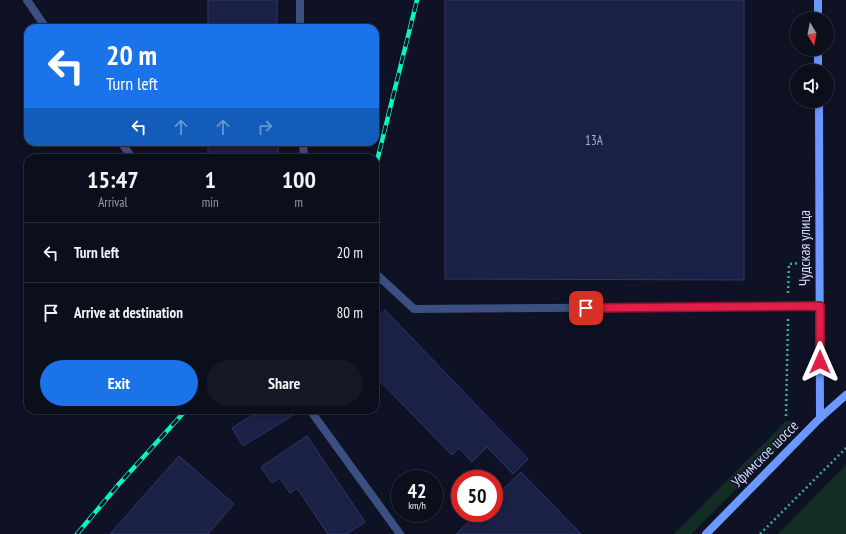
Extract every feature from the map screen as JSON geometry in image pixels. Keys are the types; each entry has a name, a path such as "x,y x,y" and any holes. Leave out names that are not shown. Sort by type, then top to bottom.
{"main road":[{"path":"818,0 818,12"},
{"name":"Чудская улица","path":"819,108 820,418"},
{"name":"Уфимское шоссе","path":"706,534 820,418 846,395"}],"lane":[{"path":"27,0 43,24"},
{"path":"300,0 300,24"},
{"path":"379,277 414,309 820,306"},
{"path":"313,414 400,534"}],"path":[{"path":"786,416 788,264 800,264"},
{"path":"760,534 846,448"}],"green space":[{"path":"786,421 795,422 794,432 691,534 674,534"},
{"path":"846,465 846,534 778,534"}],"building":[{"path":"208,0 277,0 277,24 208,24"},
{"path":"445,0 744,0 744,280 445,279"},
{"path":"208,146 278,146 278,154 208,154"},
{"path":"385,310 528,459 513,474 487,447 472,462 459,448 452,455 379,380 379,316"},
{"path":"255,414 295,414 243,446 232,428"},
{"path":"307,436 365,522 347,534 328,534 297,488 290,493 280,478 272,483 261,467"},
{"path":"179,456 234,504 208,534 110,534"},
{"path":"521,472 581,534 456,534 469,522 503,522 503,489"}],"railway":[{"path":"379,154 417,0"},
{"path":"77,534 119,484 182,414"}],"route":[{"path":"586,308 820,306 820,362"}]}
